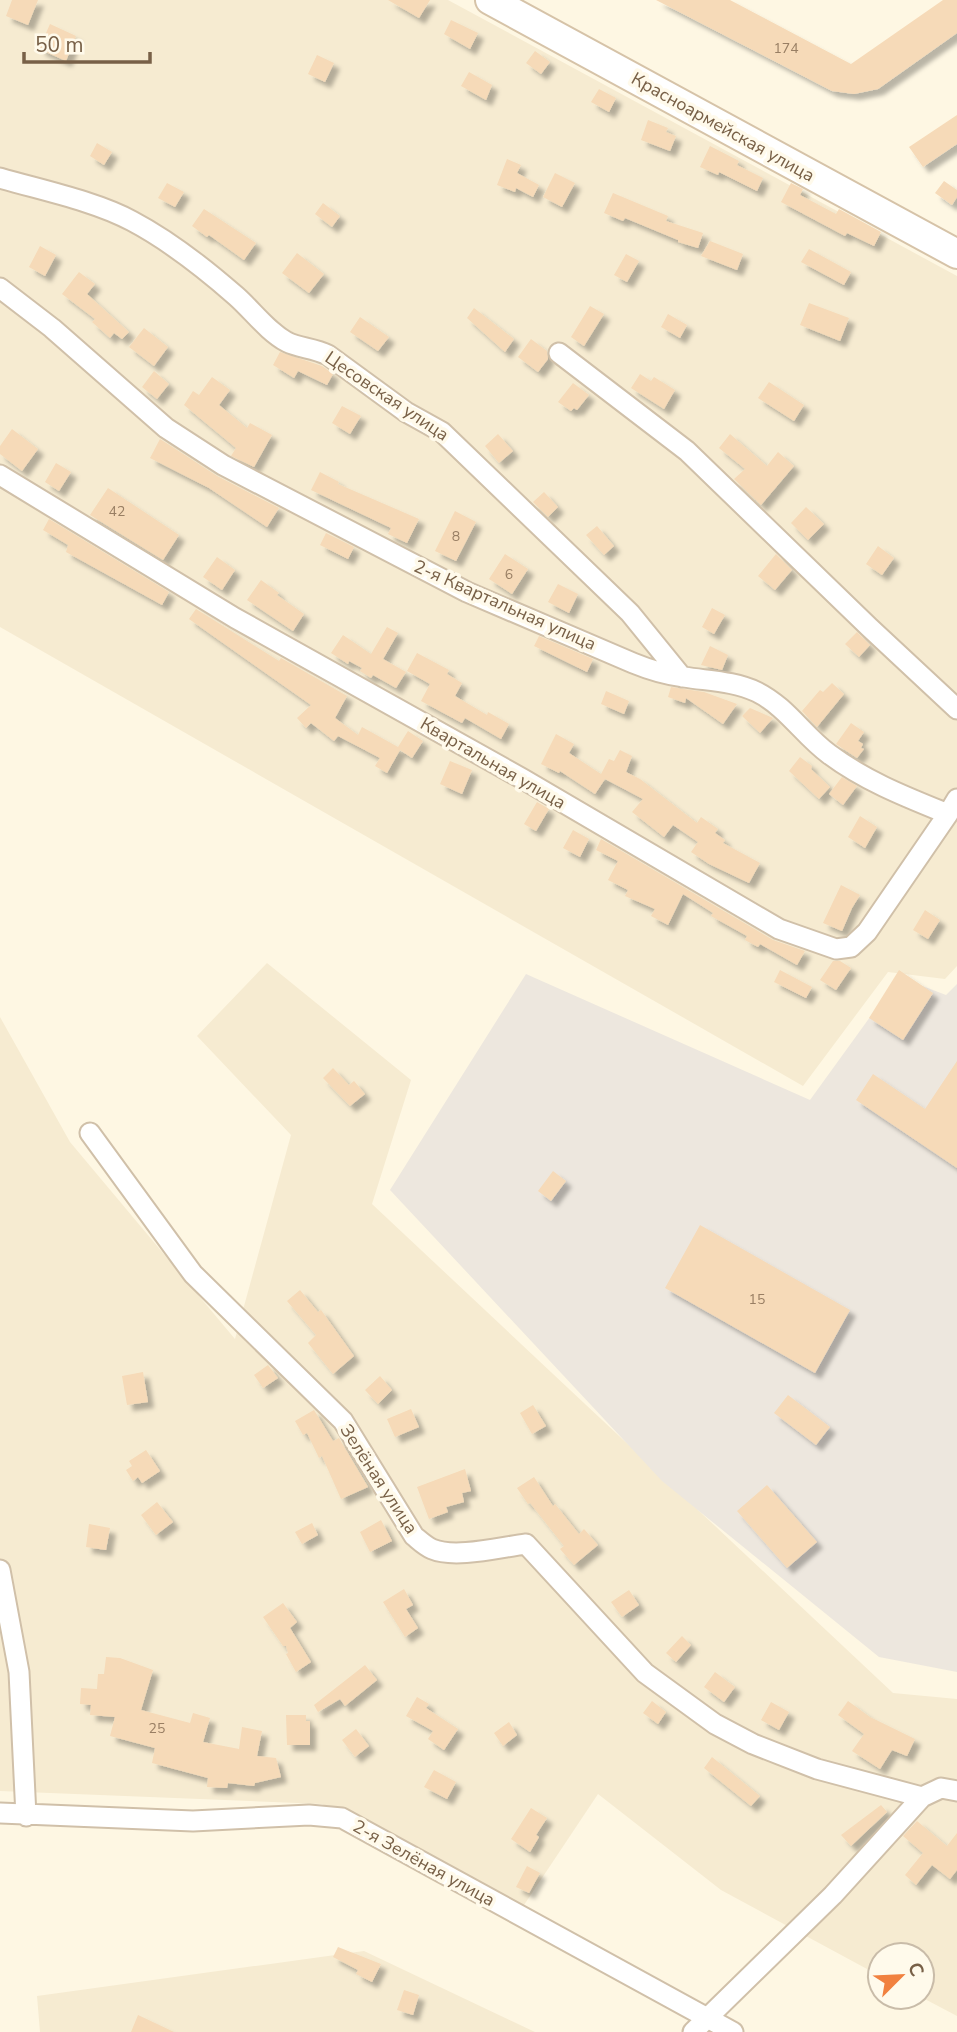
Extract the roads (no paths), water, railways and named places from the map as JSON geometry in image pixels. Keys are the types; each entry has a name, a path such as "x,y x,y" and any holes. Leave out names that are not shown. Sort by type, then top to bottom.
{"street":[{"name":"Красноармейская улица","path":"490,0 957,254"},
{"name":"Цесовская улица","path":"0,178 109,211 134,222 195,261 247,305 277,335 289,343 316,349 327,355 406,412 431,423 455,443 630,613 682,677"},
{"name":"2-я Квартальная улица","path":"0,288 52,328 166,428 223,465 467,592 646,668 682,677 730,682 757,692 775,702 810,739 853,771 877,785 952,806"},
{"path":"559,353 687,451 957,709"},
{"name":"Квартальная улица","path":"0,475 235,618 523,779 779,929 828,947 851,947 863,937 952,806"},
{"name":"Зелёная улица","path":"90,1133 193,1274 343,1421 414,1536 423,1544 441,1551 461,1552 526,1544 645,1674 715,1724 753,1744 817,1769 922,1797 941,1787 957,1791"},
{"path":"0,1570 19,1672 26,1816"},
{"path":"700,2025 833,1895 922,1797"},
{"name":"2-я Зелёная улица","path":"0,1813 194,1821 309,1815 342,1818 700,2025 733,2032"}]}
